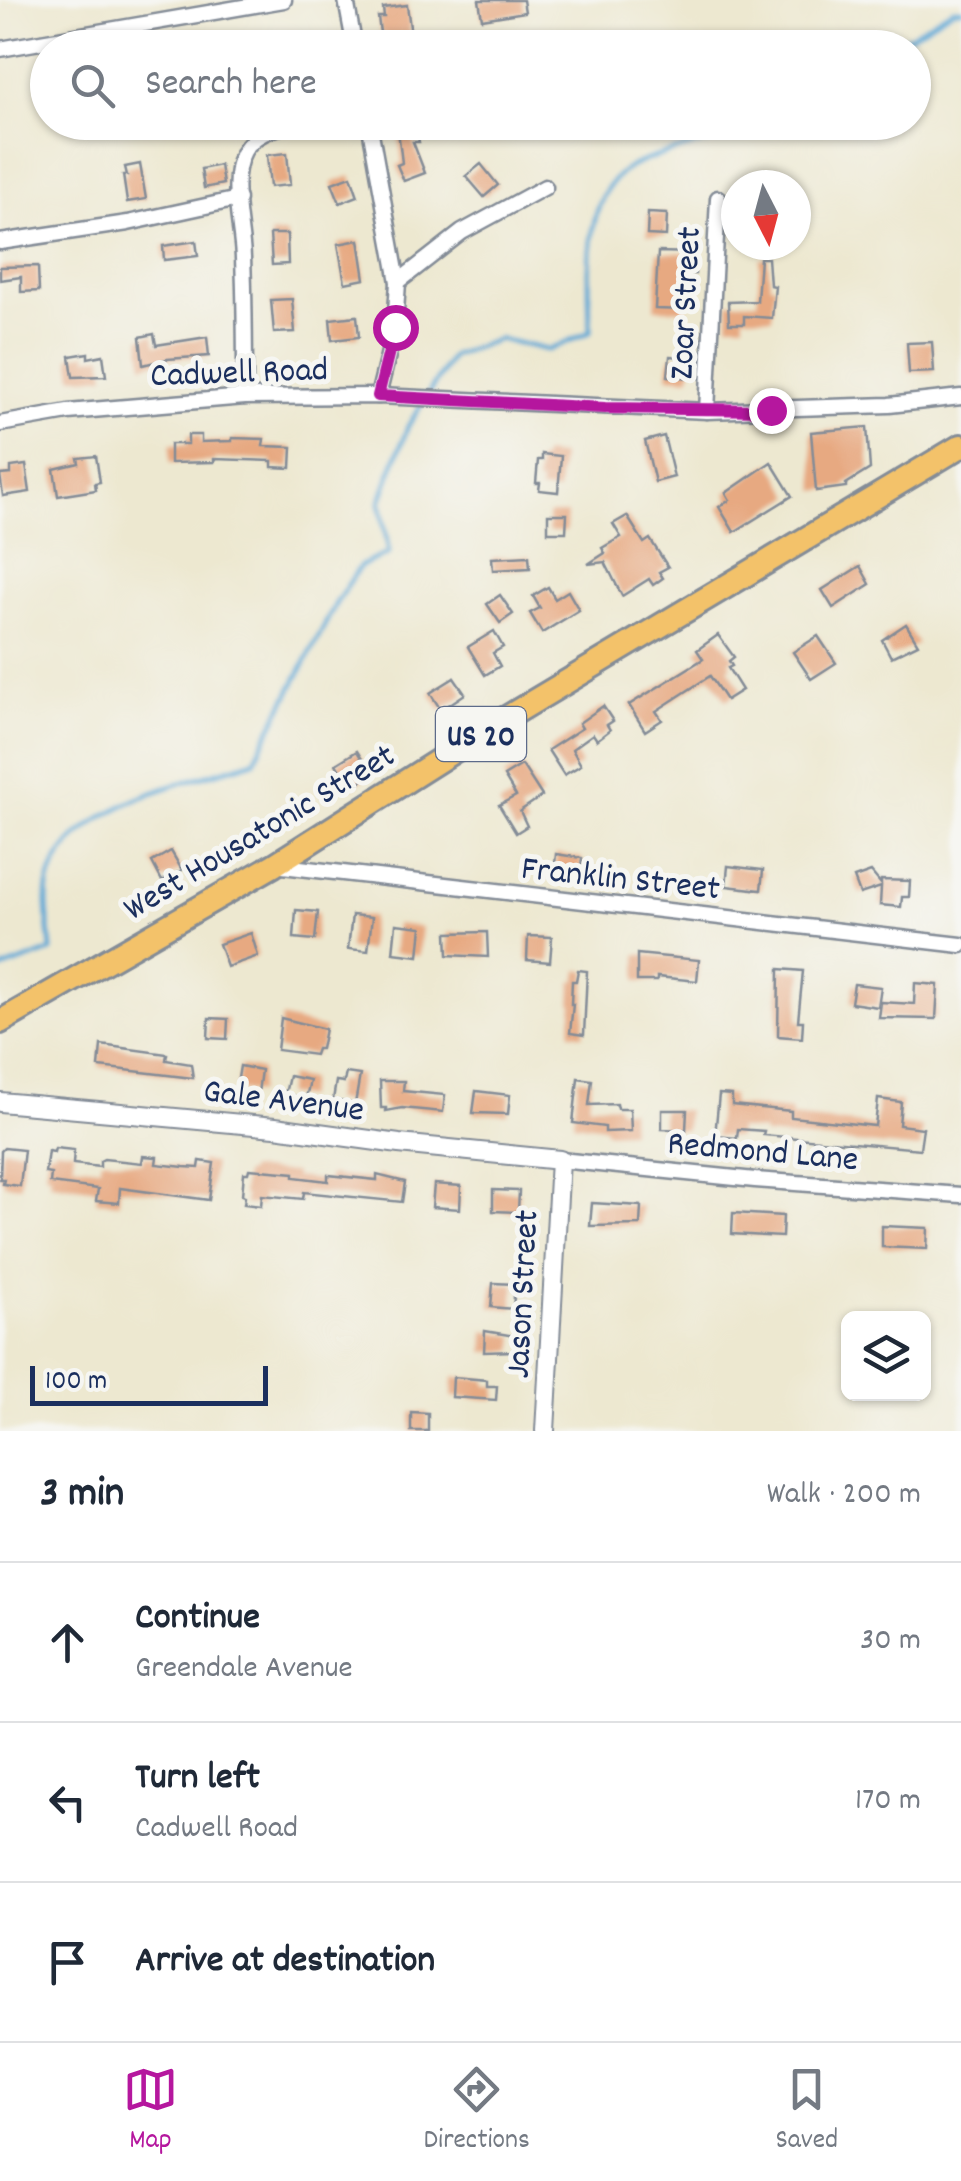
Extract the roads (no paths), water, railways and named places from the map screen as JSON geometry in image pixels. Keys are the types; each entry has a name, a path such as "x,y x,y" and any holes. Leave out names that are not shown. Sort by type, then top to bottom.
{"highway":[{"name":"West Housatonic Street","path":"0,1022 274,866 502,721 961,446"}],"street":[{"path":"114,30 284,0"},
{"path":"346,0 351,30"},
{"path":"0,50 30,45"},
{"path":"245,397 244,275 238,199 242,155 252,140"},
{"path":"372,140 398,282 395,327 378,396"},
{"path":"398,282 462,232 544,186"},
{"name":"Zoar Street","path":"707,410 718,198"},
{"path":"0,242 128,223 238,199"},
{"name":"Cadwell Road","path":"0,424 68,412 245,397 378,396 707,410 889,405 961,397"},
{"name":"Franklin Street","path":"274,866 961,946"},
{"name":"Gale Avenue","path":"0,1102 275,1127 560,1160"},
{"name":"Redmond Lane","path":"560,1160 754,1180 961,1194"},
{"name":"Jason Street","path":"545,1431 560,1160"}],"waterway":[{"path":"919,30 953,9 961,9"},
{"path":"0,970 51,951 49,882 61,855 80,833 134,800 254,761 336,603 360,566 389,553 380,502 408,426 452,356 499,339 548,350 590,332 591,241 603,196 615,179 632,166 713,140"}]}
